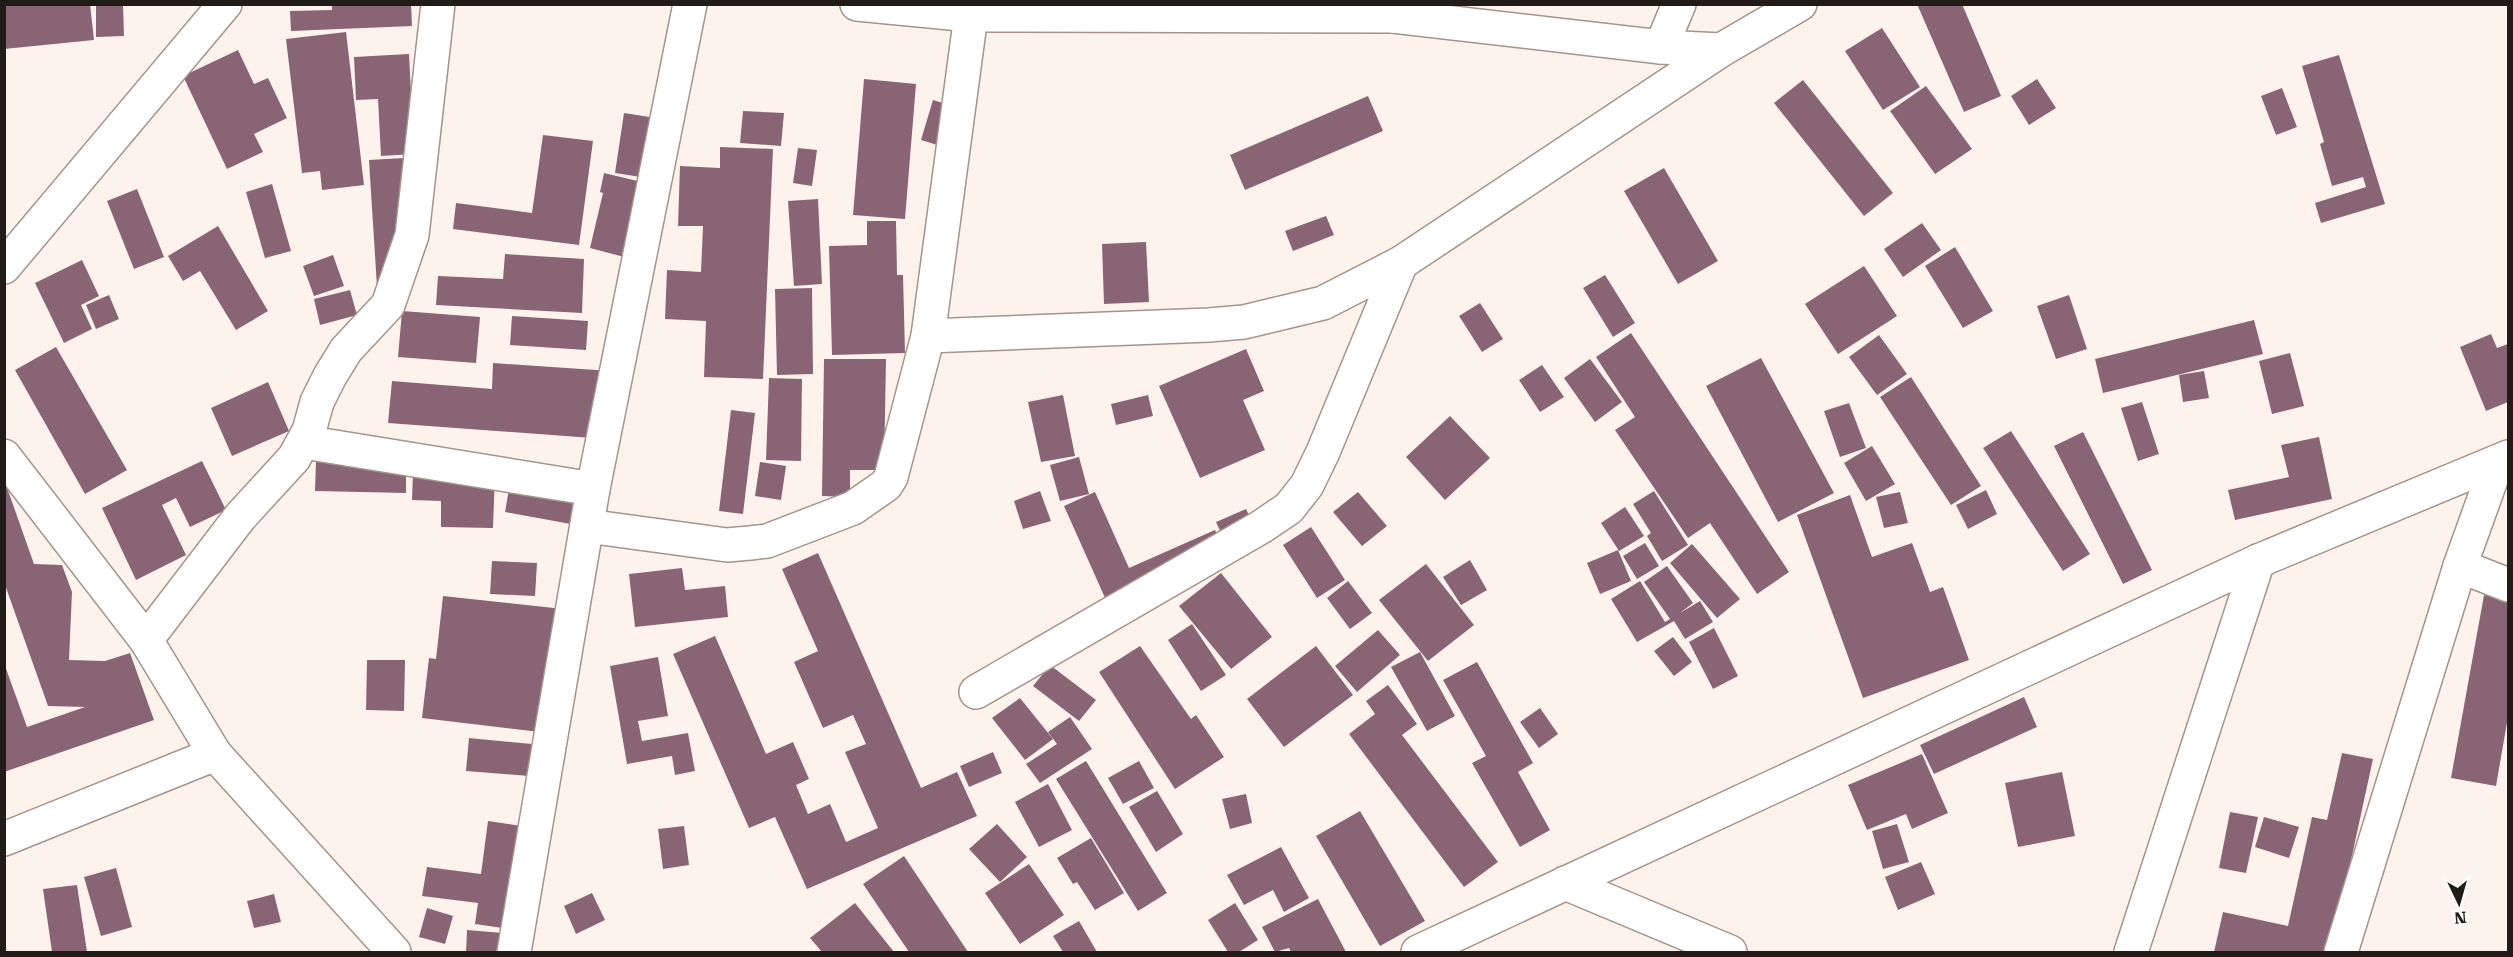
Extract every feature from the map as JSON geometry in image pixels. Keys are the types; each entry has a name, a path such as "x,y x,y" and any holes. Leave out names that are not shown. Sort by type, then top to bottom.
{"street":[{"path":"4,267 225,4"},
{"path":"146,640 240,518 294,458 304,442 317,402 330,376 346,350 388,305 409,249 438,4"},
{"path":"514,952 593,489 690,4"},
{"path":"857,4 971,15 1394,10 1660,47 1721,50"},
{"path":"1660,47 1679,4"},
{"path":"928,336 1244,322 1323,303 1401,263 1721,50 1800,4"},
{"path":"587,526 727,545 767,541 853,508 886,485 891,477 928,336 971,15"},
{"path":"976,692 1251,533 1289,508 1307,485 1323,452 1401,263"},
{"path":"304,442 593,489"},
{"path":"4,456 146,640 215,754 394,952"},
{"path":"1418,952 2258,561 2503,460"},
{"path":"2342,952 2460,566 2503,460"},
{"path":"2131,952 2258,561"},
{"path":"2460,566 2508,585"},
{"path":"4,839 215,754"},
{"path":"1564,883 1730,952"}],"building":[{"path":"4,4 90,4 94,40 4,49"},
{"path":"123,4 124,36 96,37 96,5"},
{"path":"332,4 411,4 412,26 291,31 290,11 332,10"},
{"path":"1917,4 1962,4 2001,96 1964,112"},
{"path":"1882,28 1920,87 1883,110 1845,51"},
{"path":"346,32 364,185 322,190 320,171 302,173 286,39"},
{"path":"238,50 254,84 268,78 287,118 254,134 263,152 227,169 183,76"},
{"path":"409,54 414,154 381,156 378,99 356,100 354,57"},
{"path":"2339,55 2385,204 2321,223 2315,203 2366,187 2363,177 2332,186 2320,144 2324,142 2302,66"},
{"path":"864,79 916,84 905,219 853,215"},
{"path":"2037,79 2056,108 2029,125 2011,96"},
{"path":"1803,80 1893,193 1864,216 1774,103"},
{"path":"1926,86 1972,149 1935,174 1890,111"},
{"path":"2282,88 2297,127 2276,135 2261,96"},
{"path":"1368,96 1383,131 1245,190 1230,155"},
{"path":"933,100 956,107 944,147 921,140"},
{"path":"743,111 784,113 781,146 740,143"},
{"path":"624,113 656,118 647,178 615,173"},
{"path":"543,135 593,141 579,245 453,229 456,203 532,213"},
{"path":"720,147 773,149 763,379 704,377 706,321 665,319 667,270 701,272 703,226 678,226 680,166 720,168"},
{"path":"798,148 817,150 812,186 793,183"},
{"path":"404,158 412,284 377,287 369,160"},
{"path":"1664,168 1718,261 1678,284 1624,191"},
{"path":"604,173 646,183 628,258 590,248 603,193 600,192"},
{"path":"272,184 291,251 265,258 246,192"},
{"path":"137,189 164,257 134,269 107,201"},
{"path":"818,199 822,284 794,286 788,201"},
{"path":"1326,216 1334,235 1293,251 1285,231"},
{"path":"867,221 896,221 897,275 903,275 905,353 832,355 829,246 867,245"},
{"path":"1922,223 1941,250 1903,277 1884,249"},
{"path":"218,226 268,311 236,330 200,271 183,281 168,256"},
{"path":"1146,242 1149,302 1104,304 1102,244"},
{"path":"1955,247 1993,311 1963,328 1925,266"},
{"path":"505,254 584,259 582,313 436,305 438,276 503,279"},
{"path":"333,255 344,286 314,296 303,266"},
{"path":"82,260 99,296 81,305 92,329 64,343 35,283"},
{"path":"1864,266 1897,316 1838,354 1805,304"},
{"path":"1605,275 1635,323 1613,337 1583,288"},
{"path":"812,288 813,374 777,375 775,289"},
{"path":"350,290 357,315 320,325 314,299"},
{"path":"109,295 119,319 96,329 86,305"},
{"path":"2069,295 2087,349 2056,359 2037,306"},
{"path":"1480,303 1503,339 1482,352 1459,316"},
{"path":"402,311 480,317 476,363 398,357"},
{"path":"512,316 588,321 586,350 510,345"},
{"path":"2254,320 2263,354 2103,393 2095,359"},
{"path":"1631,333 1789,572 1757,594 1710,523 1688,538 1615,430 1635,417 1596,357"},
{"path":"2491,334 2497,348 2508,344 2508,402 2486,411 2460,347"},
{"path":"1879,335 1907,374 1877,395 1849,357"},
{"path":"56,347 127,470 85,494 15,370"},
{"path":"1246,349 1264,391 1243,400 1265,450 1200,478 1159,386"},
{"path":"2290,353 2304,406 2272,414 2259,361"},
{"path":"1761,358 1834,493 1778,522 1706,386"},
{"path":"824,359 886,359 884,470 850,470 850,497 822,496"},
{"path":"1590,359 1622,402 1595,422 1564,378"},
{"path":"493,363 611,371 606,439 388,423 392,381 492,389"},
{"path":"1542,365 1564,397 1540,412 1519,380"},
{"path":"2204,371 2209,398 2183,402 2179,375"},
{"path":"1911,377 1981,486 1951,505 1880,397"},
{"path":"769,378 802,379 801,461 766,460"},
{"path":"268,382 289,431 232,456 211,408"},
{"path":"1063,395 1075,456 1041,462 1028,402"},
{"path":"1148,395 1153,416 1116,425 1111,404"},
{"path":"2142,402 2159,454 2138,461 2121,408"},
{"path":"1849,403 1866,448 1840,457 1824,411"},
{"path":"731,410 755,413 743,514 719,511"},
{"path":"1450,416 1490,458 1445,500 1406,457"},
{"path":"2011,431 2090,554 2063,571 1983,448"},
{"path":"2083,432 2152,570 2123,584 2054,446"},
{"path":"2319,437 2332,499 2235,520 2228,490 2289,477 2281,445"},
{"path":"1872,446 1895,484 1866,501 1844,463"},
{"path":"1079,457 1089,494 1060,501 1050,465"},
{"path":"202,461 226,510 190,527 176,498 162,505 186,555 136,580 102,508"},
{"path":"316,462 406,465 406,493 315,491"},
{"path":"760,462 786,466 781,500 755,496"},
{"path":"413,473 495,475 493,528 441,527 441,501 412,500"},
{"path":"5,482 34,564 62,565 72,592 69,660 105,661 130,653 154,720 4,772 4,663 27,727 85,707 48,706 4,582"},
{"path":"510,483 592,497 587,527 505,512"},
{"path":"1986,490 1997,514 1968,529 1956,505"},
{"path":"1040,491 1051,521 1023,529 1014,501"},
{"path":"1654,491 1688,545 1662,561 1647,536 1651,533 1633,504"},
{"path":"1095,492 1129,568 1215,530 1227,557 1110,609 1064,506"},
{"path":"1358,492 1387,526 1362,546 1333,512"},
{"path":"1900,492 1908,523 1884,528 1876,497"},
{"path":"1850,495 1872,557 1912,543 1930,592 1943,587 1969,660 1863,698 1797,515"},
{"path":"1625,507 1644,536 1619,551 1601,523"},
{"path":"1246,509 1258,534 1228,548 1216,522"},
{"path":"1311,527 1345,580 1317,598 1283,545"},
{"path":"1645,543 1659,566 1637,579 1623,556"},
{"path":"1692,544 1740,599 1717,618 1670,563"},
{"path":"1618,550 1631,581 1600,594 1587,563"},
{"path":"818,553 921,788 957,772 977,816 807,889 775,817 749,828 673,654 715,636 766,754 793,742 809,779 796,785 808,814 830,804 846,842 878,828 845,752 866,744 853,715 823,728 794,662 818,651 782,569"},
{"path":"1470,560 1487,590 1461,605 1443,577"},
{"path":"492,561 537,563 535,596 490,594"},
{"path":"1426,564 1474,625 1428,661 1379,600"},
{"path":"1667,566 1693,603 1680,613 1700,601 1713,622 1685,639 1674,621 1637,642 1611,599 1640,581 1665,622 1670,619 1644,582"},
{"path":"682,568 685,590 725,586 728,617 635,627 629,574"},
{"path":"1221,573 1272,637 1231,669 1179,606"},
{"path":"1348,581 1372,613 1350,629 1327,598"},
{"path":"2484,595 2508,599 2508,717 2496,786 2451,778"},
{"path":"443,596 563,609 548,733 422,718 429,658 436,659"},
{"path":"1192,624 1226,675 1201,691 1168,640"},
{"path":"1714,628 1738,676 1713,689 1689,642"},
{"path":"1378,630 1400,655 1357,692 1335,666"},
{"path":"1673,637 1692,662 1674,676 1654,651"},
{"path":"1140,646 1191,719 1196,715 1224,757 1175,789 1099,672"},
{"path":"1316,646 1353,695 1284,747 1247,699"},
{"path":"1420,652 1455,716 1427,731 1391,667"},
{"path":"658,657 668,716 638,721 642,741 688,733 695,771 675,775 672,756 627,764 610,666"},
{"path":"367,660 405,660 404,711 366,710"},
{"path":"1477,662 1533,763 1518,772 1550,830 1520,847 1472,763 1486,756 1443,680"},
{"path":"1050,665 1096,700 1079,721 1033,686"},
{"path":"1388,685 1417,724 1402,735 1498,862 1464,887 1349,734 1375,714 1366,701"},
{"path":"2024,697 2037,727 1934,774 1920,745"},
{"path":"1020,698 1053,739 1025,760 992,718"},
{"path":"1540,708 1558,734 1539,748 1520,722"},
{"path":"1070,717 1092,749 1040,783 1026,764 1057,744 1048,732"},
{"path":"469,738 532,744 529,776 466,771"},
{"path":"993,752 1002,773 969,787 960,766"},
{"path":"2342,753 2373,759 2331,952 2214,952 2223,912 2288,926 2312,817 2327,820"},
{"path":"1922,754 1948,813 1912,829 1906,814 1867,830 1848,785"},
{"path":"1086,761 1167,893 1138,911 1056,779"},
{"path":"1139,761 1154,788 1123,804 1108,778"},
{"path":"2062,772 2075,836 2018,847 2005,783"},
{"path":"1048,784 1072,830 1039,847 1015,802"},
{"path":"1157,791 1183,834 1156,852 1129,807"},
{"path":"1246,794 1252,823 1230,829 1222,799"},
{"path":"1360,811 1425,921 1380,946 1316,836"},
{"path":"2230,812 2258,817 2246,873 2219,868"},
{"path":"2264,817 2299,827 2289,858 2255,847"},
{"path":"488,821 522,826 509,929 475,924 478,903 422,896 427,867 481,874"},
{"path":"997,824 1027,857 1000,882 969,849"},
{"path":"1897,824 1909,862 1883,869 1872,831"},
{"path":"684,826 689,865 663,869 658,829"},
{"path":"1091,838 1124,893 1095,910 1077,882 1073,884 1057,858"},
{"path":"1281,847 1309,898 1284,912 1273,890 1244,905 1227,875"},
{"path":"904,856 968,952 909,952 863,884"},
{"path":"1921,862 1935,894 1898,910 1885,877"},
{"path":"1029,864 1064,915 1020,944 985,893"},
{"path":"116,868 132,927 101,936 84,877"},
{"path":"77,885 87,952 52,952 43,889"},
{"path":"592,893 605,920 576,934 564,906"},
{"path":"274,894 281,922 254,928 247,901"},
{"path":"1318,899 1346,952 1291,952 1289,948 1275,952 1262,927"},
{"path":"855,903 894,952 822,952 810,938"},
{"path":"1235,903 1258,940 1239,952 1228,952 1208,920"},
{"path":"427,908 453,916 445,944 419,937"},
{"path":"1079,921 1097,952 1063,952 1053,936"},
{"path":"467,930 503,933 502,952 466,952"}]}
